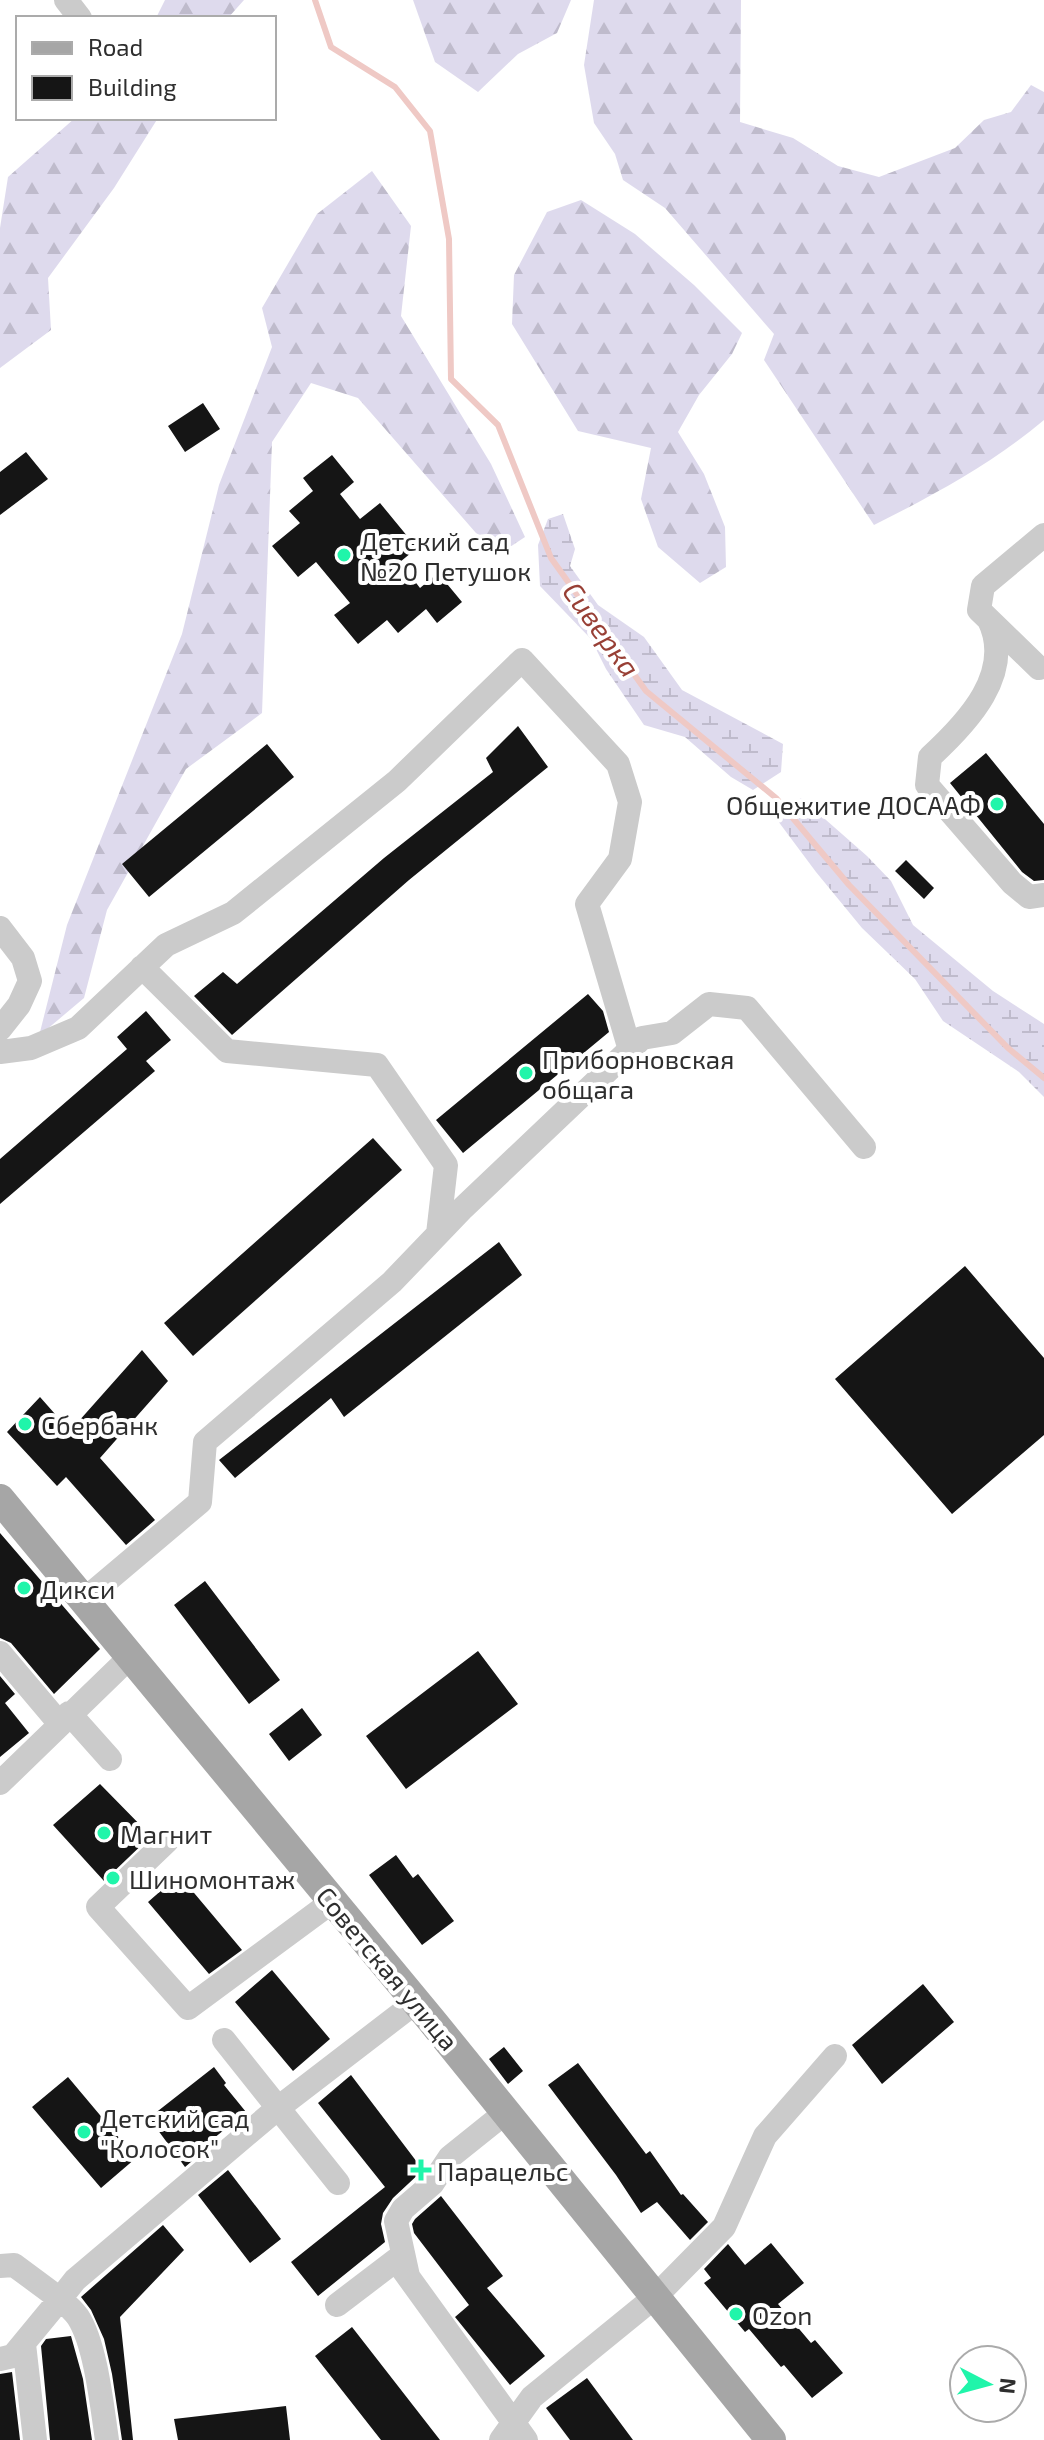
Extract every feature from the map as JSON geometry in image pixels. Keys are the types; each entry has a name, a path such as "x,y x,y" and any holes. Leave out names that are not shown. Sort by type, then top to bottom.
{"main road":[{"name":"Советская улица","path":"0,1499 130,1657 223,1782 333,1901 771,2440"}],"street":[{"path":"66,0 78,16"},
{"path":"1039,668 979,610 983,586 1044,535"},
{"path":"989,620 997,636 996,672 962,727 930,757 927,785 1012,883 1029,897 1044,895"},
{"path":"0,1052 31,1048 78,1028 166,945 233,913 397,781 522,660 618,764 630,802 620,859 587,904 630,1050"},
{"path":"0,928 23,958 30,981 19,1005 0,1029"},
{"path":"142,967 227,1051 377,1065 446,1165 438,1234"},
{"path":"84,1600 200,1502 205,1442 392,1282 642,1038 672,1033 709,1004 747,1008 864,1147"},
{"path":"0,1653 65,1719 110,1759"},
{"path":"0,1783 130,1657"},
{"path":"167,1841 98,1907 188,2008 333,1901"},
{"path":"0,2359 13,2356 75,2280 278,2108 416,2002"},
{"path":"224,2040 338,2183"},
{"path":"337,2305 396,2260 513,2434 532,2397 656,2296 724,2227 765,2136 835,2056"},
{"path":"408,2276 396,2221 403,2209 432,2184 450,2157 506,2112"},
{"path":"0,2266 14,2265 60,2299 78,2317 86,2335 99,2388 107,2440"},
{"path":"24,2344 35,2440"}],"green space":[{"path":"165,0 244,0 230,16 157,16"},
{"path":"413,0 571,0 557,33 518,54 478,92 435,62"},
{"path":"594,0 741,0 740,122 793,138 838,166 879,177 955,148 984,120 1011,112 1031,85 1044,92 1044,420 962,477 874,525 764,360 774,334 665,208 623,180 615,154 594,123 584,65"},
{"path":"73,120 157,120 114,188 48,278 51,330 0,368 0,228 8,177"},
{"path":"372,171 411,226 401,316 491,464 525,537 504,551 476,533 358,398 311,383 272,442 262,713 186,769 107,910 84,998 39,1036 67,925 182,634 219,485 272,347 262,308 317,214"},
{"path":"581,200 635,234 694,285 742,333 732,354 699,395 678,432 704,474 725,527 726,567 700,583 658,547 641,499 651,448 578,431 512,324 514,275 547,212"},
{"path":"563,514 575,549 570,566 598,605 644,637 682,690 783,744 781,772 753,790 731,777 685,737 644,725 606,669 591,639 540,586 538,545 548,519"},
{"path":"801,798 891,881 913,925 993,991 1044,1024 1044,1097 1019,1072 943,1021 915,979 862,928 816,872 775,817"}],"building":[{"path":"203,403 220,429 185,452 168,426"},
{"path":"26,452 48,479 0,515 0,472"},
{"name":"Детский сад №20 Петушок","path":"332,455 354,482 340,494 360,519 380,503 417,548 400,562 420,588 438,573 462,602 437,623 426,609 398,633 387,620 358,644 334,615 350,603 316,562 298,577 272,546 300,523 289,511 313,491 303,478"},
{"path":"518,726 548,767 409,880 232,1035 194,996 223,972 237,984 384,858 493,772 486,758"},
{"path":"267,744 294,777 149,897 122,864"},
{"name":"Общежитие ДОСААФ","path":"986,753 1044,824 1044,880 1034,881 1022,872 950,783"},
{"path":"906,860 934,888 924,899 895,871"},
{"name":"Приборновская общага","path":"588,994 603,1011 609,1032 463,1153 436,1120"},
{"path":"146,1011 171,1040 146,1061 155,1071 0,1204 0,1159 127,1049 117,1037"},
{"path":"373,1138 402,1170 193,1356 164,1323"},
{"path":"499,1242 522,1275 344,1417 331,1398 235,1478 219,1460"},
{"path":"965,1266 1044,1358 1044,1435 952,1514 835,1379"},
{"path":"142,1350 168,1381 100,1458 155,1520 126,1545 66,1477 57,1486 7,1432 40,1397 70,1431"},
{"name":"Дикси","path":"0,1533 100,1649 54,1694 11,1643 0,1638"},
{"path":"205,1581 280,1680 249,1704 174,1605"},
{"path":"478,1651 518,1704 406,1789 366,1736"},
{"path":"0,1676 15,1694 5,1703 29,1733 0,1757"},
{"path":"302,1708 322,1735 289,1761 269,1734"},
{"name":"Магнит","path":"100,1784 151,1836 104,1881 53,1825"},
{"path":"396,1855 413,1878 418,1874 454,1921 422,1945 369,1875"},
{"path":"179,1875 242,1950 209,1974 148,1902"},
{"path":"272,1970 330,2039 293,2071 235,2002"},
{"path":"923,1984 954,2022 882,2084 852,2045"},
{"path":"504,2047 523,2071 508,2084 489,2059"},
{"path":"578,2063 646,2154 650,2151 681,2195 708,2222 690,2240 657,2202 641,2213 548,2085"},
{"path":"214,2067 246,2112 208,2143 210,2146 185,2167 149,2118"},
{"path":"351,2075 423,2170 393,2198 383,2213 381,2224 385,2242 318,2296 291,2262 385,2187 318,2103"},
{"name":"Детский сад \"Колосок\"","path":"68,2077 136,2158 101,2188 32,2107"},
{"path":"228,2170 281,2239 250,2263 198,2195"},
{"path":"441,2196 503,2276 487,2288 545,2356 510,2385 455,2317 469,2305 414,2233 412,2224 415,2219"},
{"path":"163,2225 184,2250 120,2317 133,2440 122,2440 104,2339 91,2310 81,2297"},
{"path":"771,2243 804,2283 778,2304 811,2343 815,2340 843,2373 812,2398 749,2329 745,2332 704,2283 711,2278 704,2269 728,2244 745,2265"},
{"path":"352,2327 440,2440 381,2440 315,2356"},
{"path":"71,2336 83,2379 92,2440 50,2440 41,2346 46,2339"},
{"path":"12,2372 20,2440 0,2440 0,2374"},
{"path":"587,2378 633,2440 570,2440 546,2408"},
{"path":"286,2406 290,2440 178,2440 174,2419"}],"waterway":[{"name":"Сиверка","path":"315,0 331,47 395,87 430,131 449,239 451,379 498,425 551,558 646,691 776,798 849,885 1008,1048 1044,1078"}],"place":[{"name":"Детский сад №20 Петушок","path":"344,555"},
{"name":"Общежитие ДОСААФ","path":"997,804"},
{"name":"Приборновская общага","path":"526,1073"},
{"name":"Сбербанк","path":"25,1424"},
{"name":"Дикси","path":"24,1588"},
{"name":"Магнит","path":"104,1833"},
{"name":"Шиномонтаж","path":"113,1878"},
{"name":"Детский сад \"Колосок\"","path":"84,2132"},
{"name":"Парацельс","path":"421,2170"},
{"name":"Ozon","path":"736,2314"}]}
